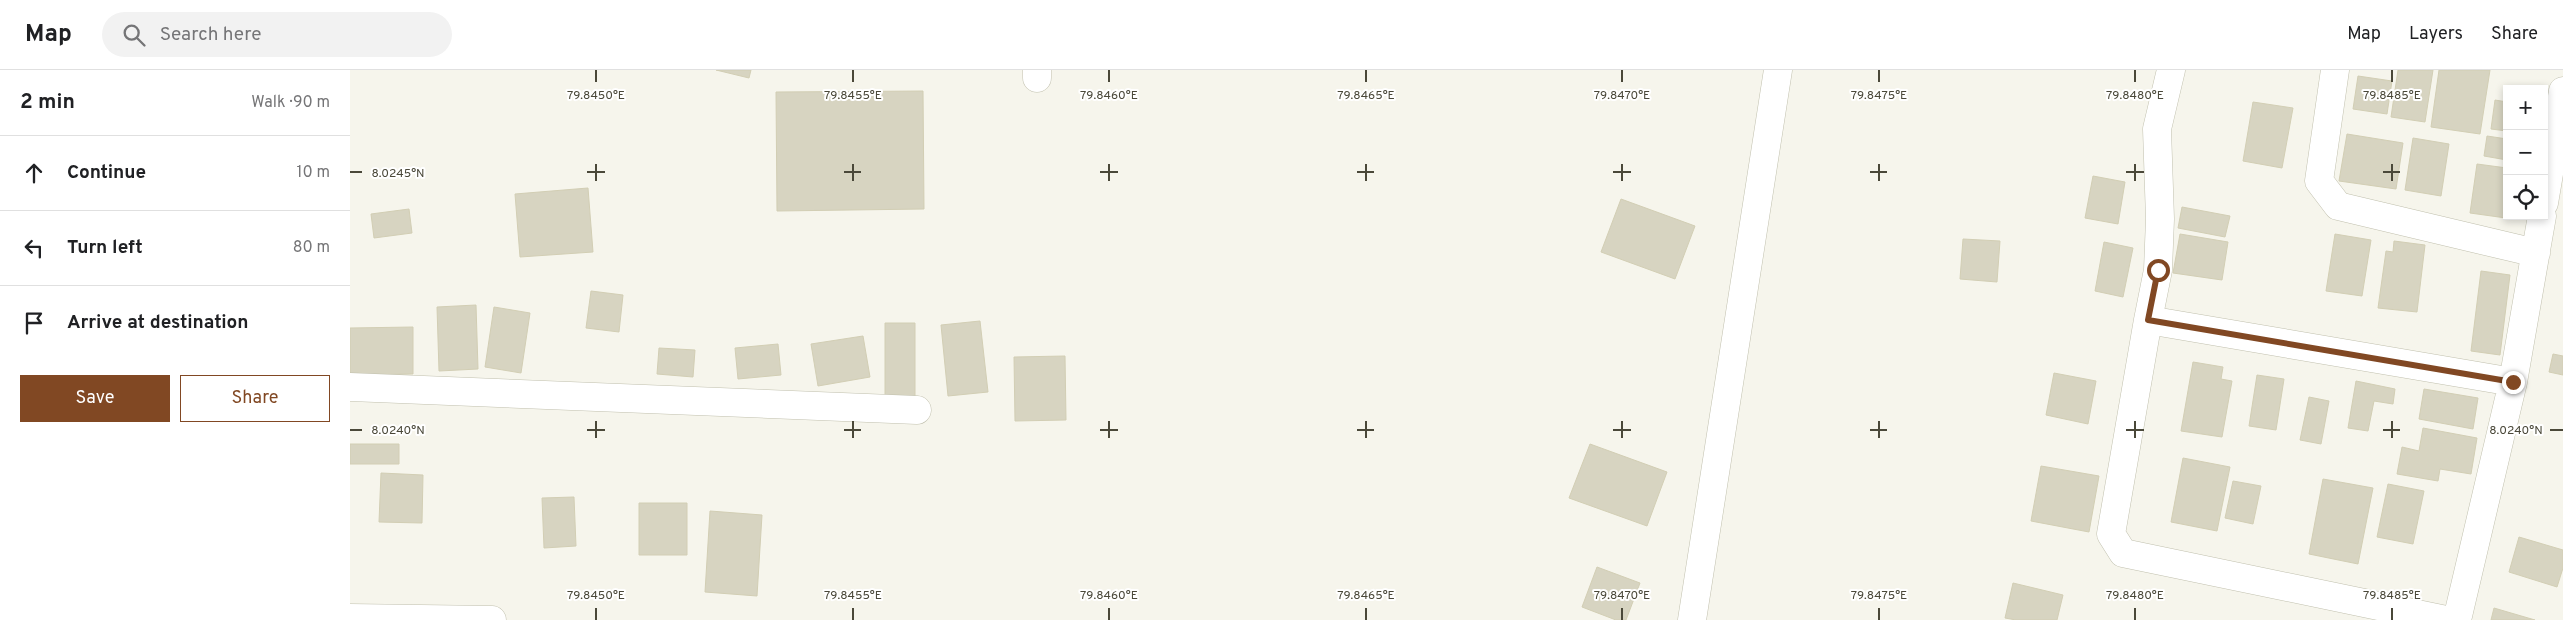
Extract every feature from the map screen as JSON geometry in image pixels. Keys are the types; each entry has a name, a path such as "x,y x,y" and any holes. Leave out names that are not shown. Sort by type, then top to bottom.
{"street":[{"path":"1692,620 1778,70"},
{"path":"2171,70 2157,129 2160,219 2158,270 2111,534 2123,553 2446,620"},
{"path":"2335,70 2319,181 2338,206 2536,253"},
{"path":"2548,187 2558,147 2563,91"},
{"path":"2457,620 2513,382 2541,220"},
{"path":"2148,320 2513,382"},
{"path":"350,387 917,410"},
{"path":"350,618 492,620"}],"building":[{"path":"716,70 751,70 749,78"},
{"path":"2398,70 2433,70 2425,122 2391,117"},
{"path":"2439,70 2490,70 2480,134 2431,127"},
{"path":"2358,76 2392,81 2387,114 2353,109"},
{"path":"923,91 924,209 777,211 776,92"},
{"path":"2495,100 2503,101 2503,130 2491,129"},
{"path":"2253,102 2293,108 2282,168 2243,161"},
{"path":"2347,134 2403,143 2396,189 2339,181"},
{"path":"2487,136 2503,138 2503,159 2484,156"},
{"path":"2413,138 2449,144 2441,196 2405,190"},
{"path":"2477,164 2503,167 2503,218 2470,213"},
{"path":"2093,176 2125,182 2118,224 2085,218"},
{"path":"588,188 593,252 520,257 515,194"},
{"path":"1621,199 1695,226 1675,279 1601,252"},
{"path":"2182,207 2230,216 2225,237 2178,228"},
{"path":"409,209 412,233 374,238 371,214"},
{"path":"2180,234 2228,242 2222,280 2173,273"},
{"path":"2335,234 2371,240 2362,296 2326,291"},
{"path":"1963,239 2000,241 1997,282 1960,279"},
{"path":"2394,241 2425,245 2417,312 2378,308 2386,251 2393,252"},
{"path":"2104,242 2133,248 2123,297 2095,291"},
{"path":"2481,271 2510,275 2500,355 2471,351"},
{"path":"591,291 623,295 619,332 586,328"},
{"path":"476,305 478,369 439,371 437,307"},
{"path":"494,307 530,313 521,373 485,367"},
{"path":"980,321 988,392 948,396 941,325"},
{"path":"885,323 915,323 915,396 885,396"},
{"path":"413,327 413,374 350,375 350,328"},
{"path":"863,336 870,377 818,386 811,344"},
{"path":"778,344 781,375 738,379 735,348"},
{"path":"659,348 695,350 693,377 657,374"},
{"path":"2553,354 2563,356 2563,375 2549,372"},
{"path":"1065,356 1066,420 1015,421 1014,357"},
{"path":"2193,362 2223,367 2221,379 2232,381 2222,437 2181,431"},
{"path":"2054,373 2096,381 2088,424 2046,415"},
{"path":"2257,375 2284,379 2276,430 2249,426"},
{"path":"2356,381 2395,389 2393,404 2374,401 2368,431 2348,428"},
{"path":"2424,389 2478,398 2473,429 2419,419"},
{"path":"2309,397 2329,401 2321,444 2300,440"},
{"path":"2423,428 2477,438 2471,474 2440,469 2438,481 2397,474 2402,447 2419,451"},
{"path":"350,444 399,444 399,464 350,464"},
{"path":"1590,444 1667,472 1647,526 1569,498"},
{"path":"2183,458 2230,467 2217,531 2171,522"},
{"path":"2041,466 2099,476 2089,532 2031,521"},
{"path":"381,473 423,475 422,523 379,522"},
{"path":"2323,479 2373,488 2358,564 2309,554"},
{"path":"2233,481 2261,486 2253,524 2225,518"},
{"path":"2388,484 2424,491 2413,544 2377,537"},
{"path":"574,497 576,546 544,548 542,498"},
{"path":"639,503 687,503 687,555 639,555"},
{"path":"710,511 762,515 757,596 705,592"},
{"path":"2519,537 2563,550 2563,568 2557,587 2509,572"},
{"path":"1597,567 1640,583 1626,620 1616,620 1582,607"},
{"path":"2013,583 2063,595 2057,620 2016,620 2005,618"},
{"path":"2494,608 2535,620 2491,620"}],"route":[{"path":"2158,270 2148,320 2513,382"}]}
